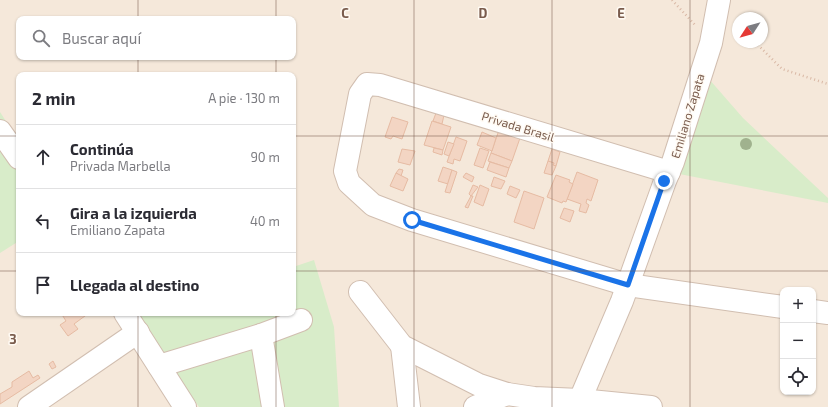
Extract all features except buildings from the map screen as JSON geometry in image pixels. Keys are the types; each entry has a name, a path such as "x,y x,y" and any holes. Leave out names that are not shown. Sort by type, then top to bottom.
{"street":[{"name":"Emiliano Zapata","path":"579,403 628,285 669,172 711,43 719,0"},
{"name":"Privada Brasil","path":"628,285 412,220 373,205 349,183 345,171 360,94 368,84 380,85 669,172"},
{"path":"0,131 16,154"},
{"path":"628,285 780,307"},
{"path":"360,292 402,346 479,385 507,394 534,398 579,403 650,407"},
{"path":"816,311 828,313"},
{"path":"127,316 185,407"},
{"path":"159,366 261,335 301,320"},
{"path":"29,407 138,332"},
{"path":"261,335 273,407"},
{"path":"402,346 409,407"},
{"path":"475,407 507,394"}],"path":[{"path":"672,0 711,43"},
{"path":"761,48 782,69 828,84"}],"shaded area":[{"path":"0,0 828,0 828,407 0,407"}],"green space":[{"path":"702,71 743,118 828,198 828,203 669,172"},
{"path":"0,112 16,136 16,243 0,253"},
{"path":"314,260 334,327 339,407 199,407 138,317 296,316 296,266"}],"route":[{"path":"412,220 628,285 664,181"}]}
